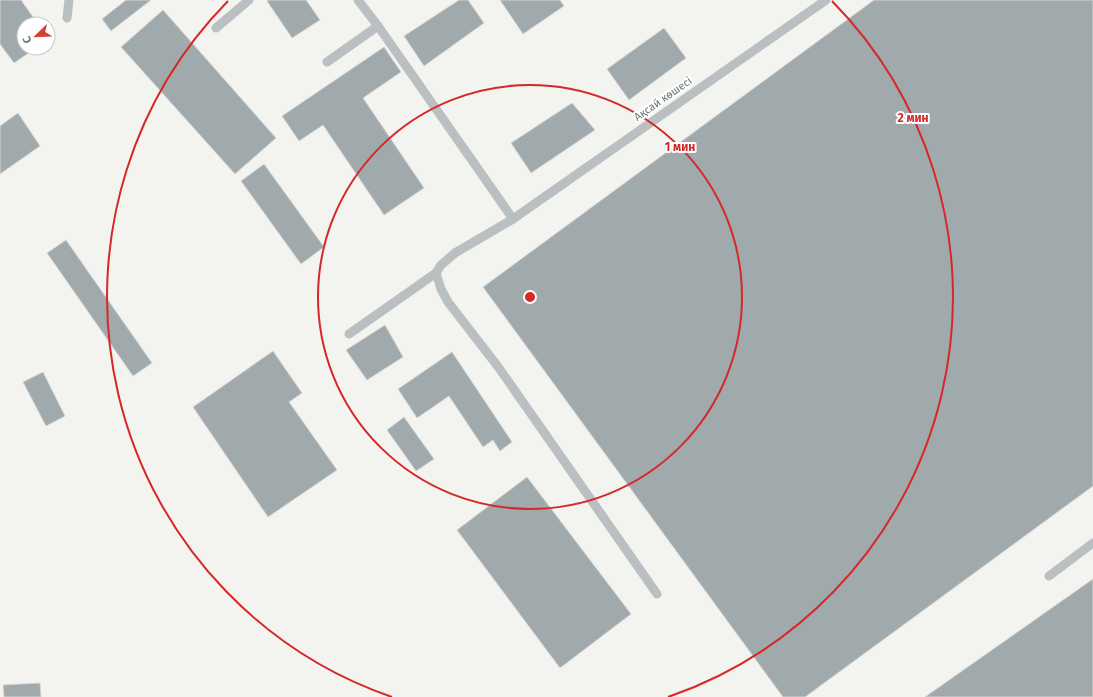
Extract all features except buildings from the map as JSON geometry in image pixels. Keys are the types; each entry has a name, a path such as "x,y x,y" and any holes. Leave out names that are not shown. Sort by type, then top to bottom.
{"lane":[{"path":"67,18 69,0"},
{"path":"216,28 249,0"},
{"path":"358,0 378,26 514,219"},
{"name":"Ақсай көшесі","path":"349,334 436,273 441,265 455,253 514,219 826,0"},
{"path":"327,62 378,26"},
{"path":"436,273 440,289 448,302 499,368 657,594"},
{"path":"1048,576 1093,543"}]}
